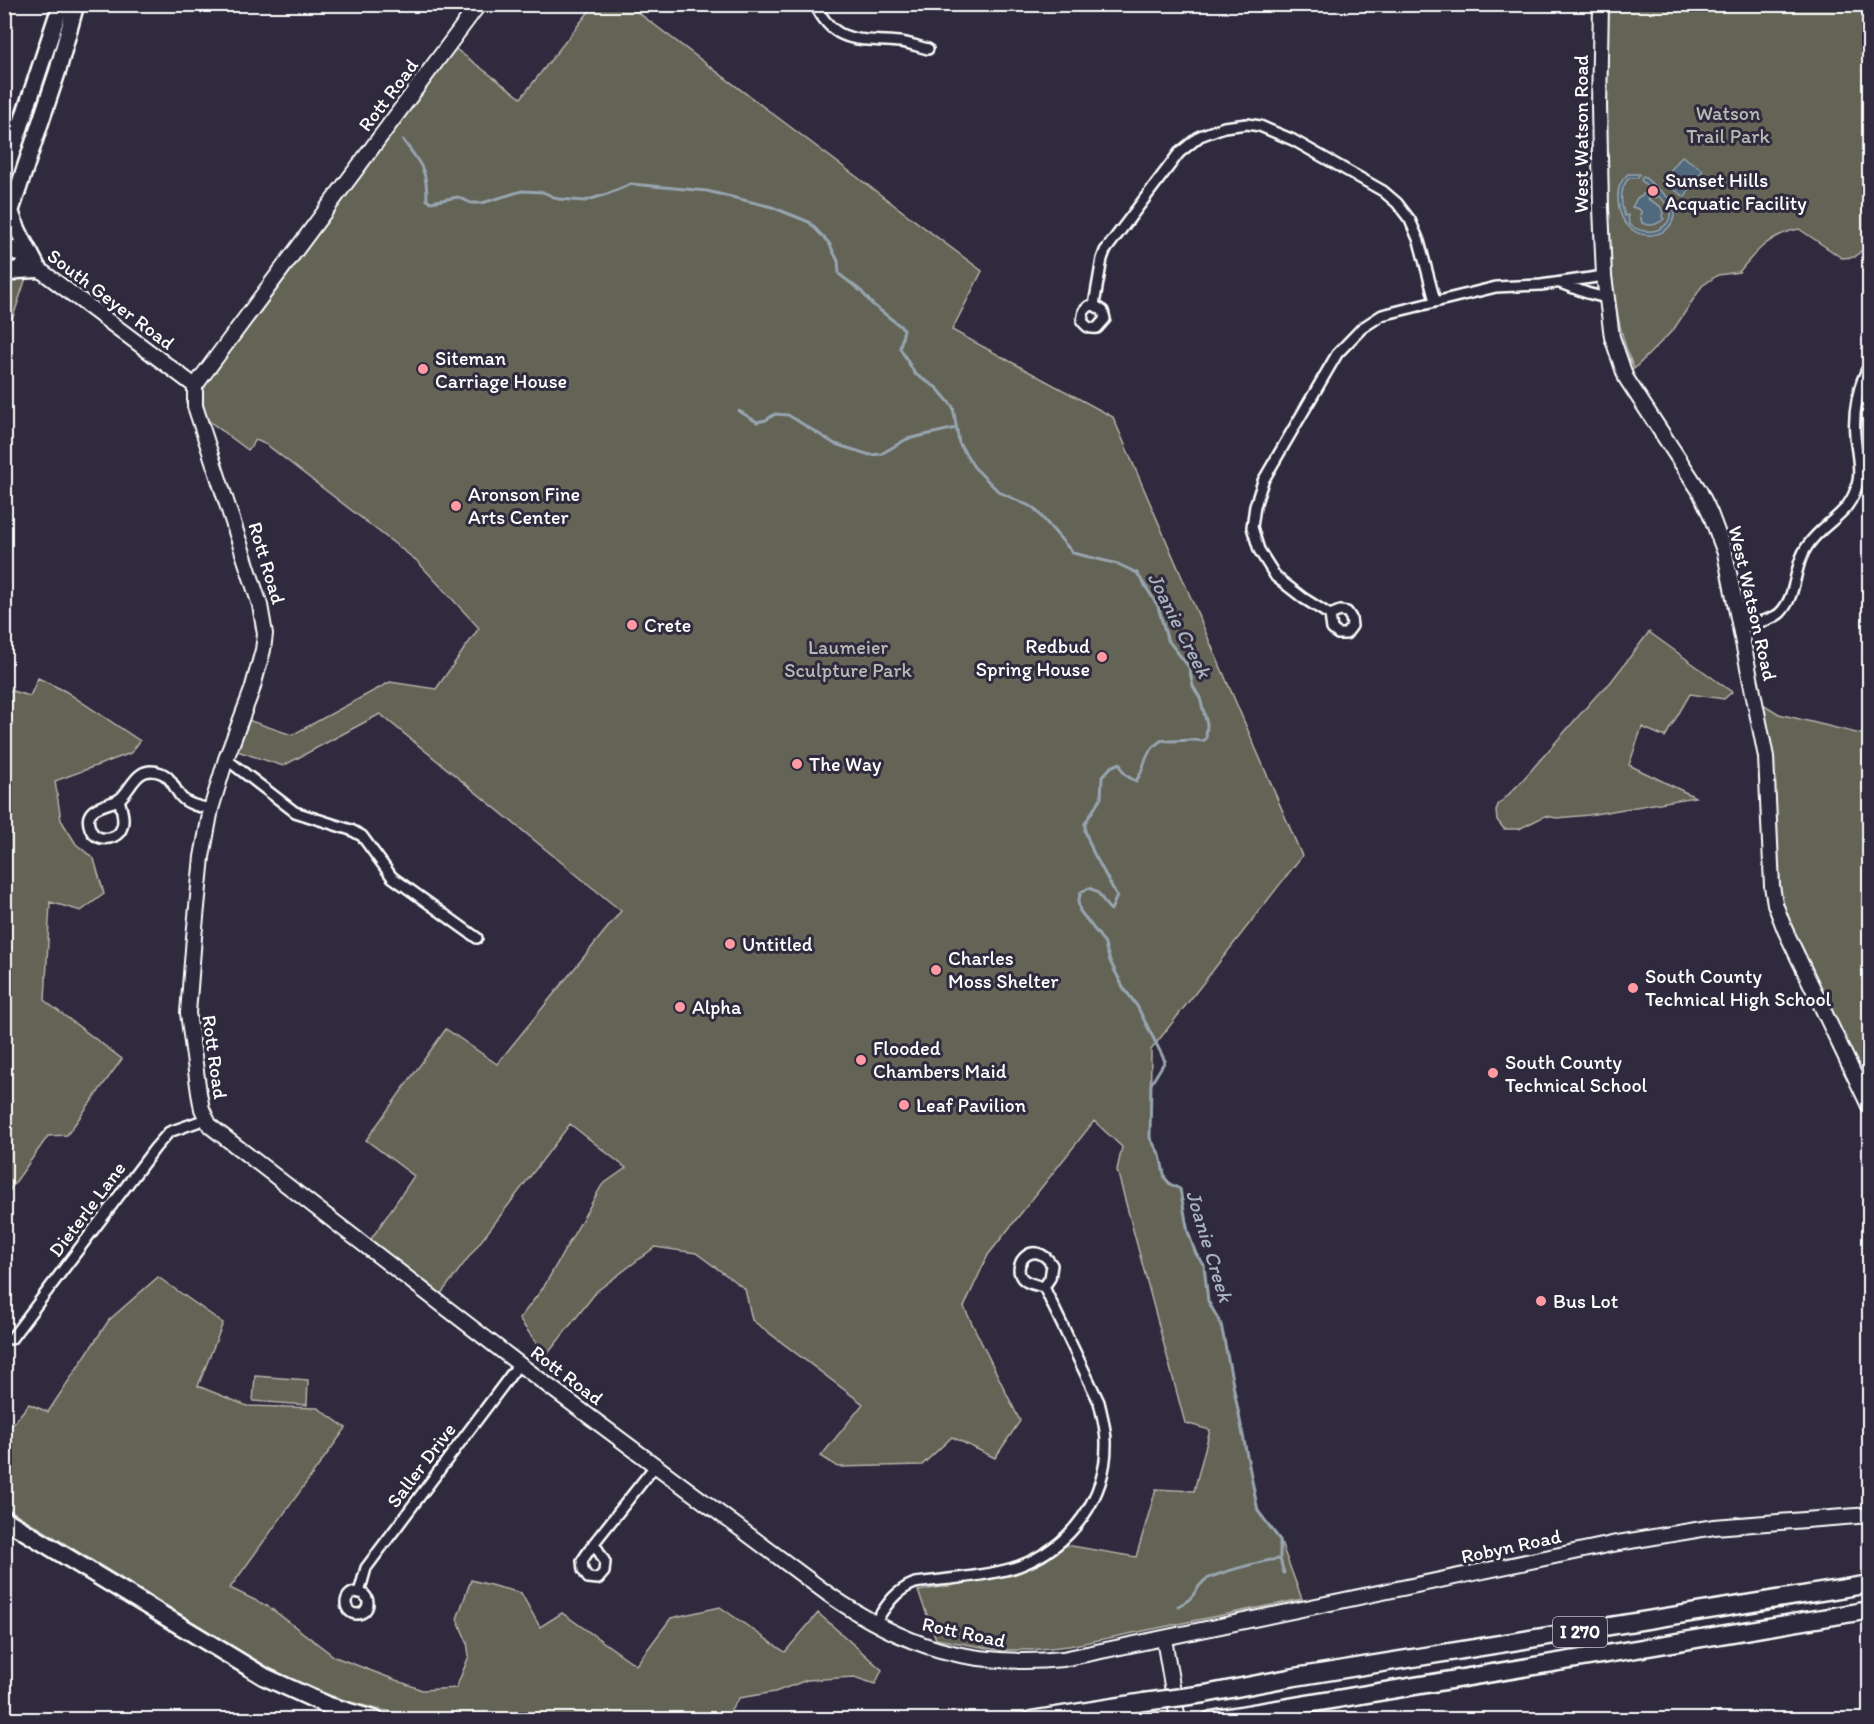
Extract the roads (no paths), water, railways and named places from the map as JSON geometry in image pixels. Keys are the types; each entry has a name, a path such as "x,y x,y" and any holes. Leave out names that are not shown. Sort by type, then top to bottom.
{"highway":[{"path":"4,275 17,270 38,269"},
{"path":"4,1519 265,1677 328,1706 376,1719"},
{"name":"I 270","path":"1031,1719 1205,1694 1289,1678 1869,1584"},
{"name":"I 270","path":"1211,1719 1869,1611"}],"main road":[{"path":"4,176 61,4"},
{"path":"4,231 58,70 76,4"},
{"path":"11,212 17,229 38,269"}],"street":[{"name":"Rott Road","path":"479,4 195,386 195,406 261,605 264,623 263,650 259,670 226,759 211,809 198,891 189,1013 199,1093 206,1119 220,1135 401,1271 519,1364 801,1574 874,1624 904,1638 943,1651 1014,1662 1063,1659 1164,1639"},
{"path":"815,4 821,16 832,28 850,39 866,42 901,42 928,49"},
{"name":"West Watson Road","path":"1601,4 1599,147 1604,276 1612,337 1626,378 1686,468 1710,513 1725,553 1766,757 1772,886 1775,904 1869,1108"},
{"path":"1094,305 1105,251 1179,153 1200,136 1224,127 1247,124 1260,126 1293,140 1383,191 1397,203 1410,220 1419,241 1435,301"},
{"name":"South Geyer Road","path":"4,243 195,386"},
{"path":"1330,615 1284,585 1269,569 1254,539 1252,527 1255,506 1263,481 1337,354 1372,320 1383,315 1496,287 1604,276"},
{"path":"1557,282 1606,298"},
{"path":"1741,627 1779,614 1790,598 1803,554 1808,545 1852,501 1858,478 1854,429 1856,406 1869,364"},
{"path":"226,759 295,812 351,830 362,836 392,877 477,938"},
{"path":"119,799 123,816 119,832 114,837 105,839 97,836 91,831 89,825 89,817 93,811 98,806 119,799 134,778 145,772 160,772 171,780 182,798 191,804 211,809"},
{"name":"Dieterle Lane","path":"11,1339 169,1132 206,1119"},
{"path":"874,1624 894,1595 904,1587 915,1583 1019,1566 1050,1551 1072,1530 1092,1503 1103,1473 1106,1456 1104,1420 1099,1402 1044,1287"},
{"name":"Saller Drive","path":"359,1593 366,1568 519,1364"},
{"path":"594,1543 655,1466"},
{"name":"Robyn Road","path":"1164,1639 1653,1536 1714,1527 1869,1515"},
{"path":"1164,1639 1178,1719"}],"water":[{"path":"1682,156 1703,170 1685,197 1662,181"},
{"path":"1628,174 1639,174 1638,178 1629,178 1621,196 1629,224 1648,231 1657,230 1669,220 1670,213 1667,205 1658,196 1656,198 1652,195 1653,192 1641,180 1643,176 1671,200 1674,213 1671,224 1663,231 1653,235 1641,234 1630,228 1622,217 1618,192 1621,182"},
{"path":"1645,193 1648,199 1660,206 1663,212 1664,219 1656,224 1642,223 1640,214 1642,213 1639,209 1632,207 1637,198"}],"waterway":[{"name":"Joanie Creek","path":"403,140 422,167 426,181 427,200 431,202 458,197 471,203 482,203 522,191 543,192 558,199 585,201 631,184 707,191 772,207 809,222 829,243 838,261 839,274 904,329 900,348 915,374 937,388 953,407 959,443 974,467 999,492 1034,508 1073,553 1118,564 1137,573 1158,606 1167,639 1189,667 1193,686 1200,698 1207,724 1206,739 1202,741 1162,740 1150,750 1136,781 1125,774 1120,763 1111,767 1102,777 1101,798 1085,823 1085,831 1093,852 1117,896 1111,910 1100,895 1089,888 1081,892 1078,902 1080,911 1104,942 1110,961 1123,987 1137,1006 1165,1061 1151,1084 1150,1138 1160,1155 1165,1178 1170,1184 1180,1189 1188,1232 1196,1254 1204,1265 1208,1301 1221,1324 1258,1511 1280,1540 1280,1559 1284,1573"},
{"path":"739,411 757,422 766,420 775,414 788,415 835,444 870,455 881,454 907,439 956,428"},
{"path":"1178,1606 1188,1600 1209,1578 1241,1567 1280,1559"}],"place":[{"name":"Sunset Hills Acquatic Facility","path":"1653,191"},
{"name":"Siteman Carriage House","path":"423,369"},
{"name":"Aronson Fine Arts Center","path":"456,506"},
{"name":"Crete","path":"632,625"},
{"name":"Redbud Spring House","path":"1102,657"},
{"name":"The Way","path":"797,764"},
{"name":"Untitled","path":"730,944"},
{"name":"Charles Moss Shelter","path":"936,970"},
{"name":"South County Technical High School","path":"1633,988"},
{"name":"Alpha","path":"680,1007"},
{"name":"Flooded Chambers Maid","path":"861,1060"},
{"name":"South County Technical School","path":"1493,1073"},
{"name":"Leaf Pavilion","path":"904,1105"},
{"name":"Bus Lot","path":"1541,1301"}],"park label":[{"name":"Watson Trail Park","path":"1728,124"},
{"name":"Laumeier Sculpture Park","path":"848,658"}]}
